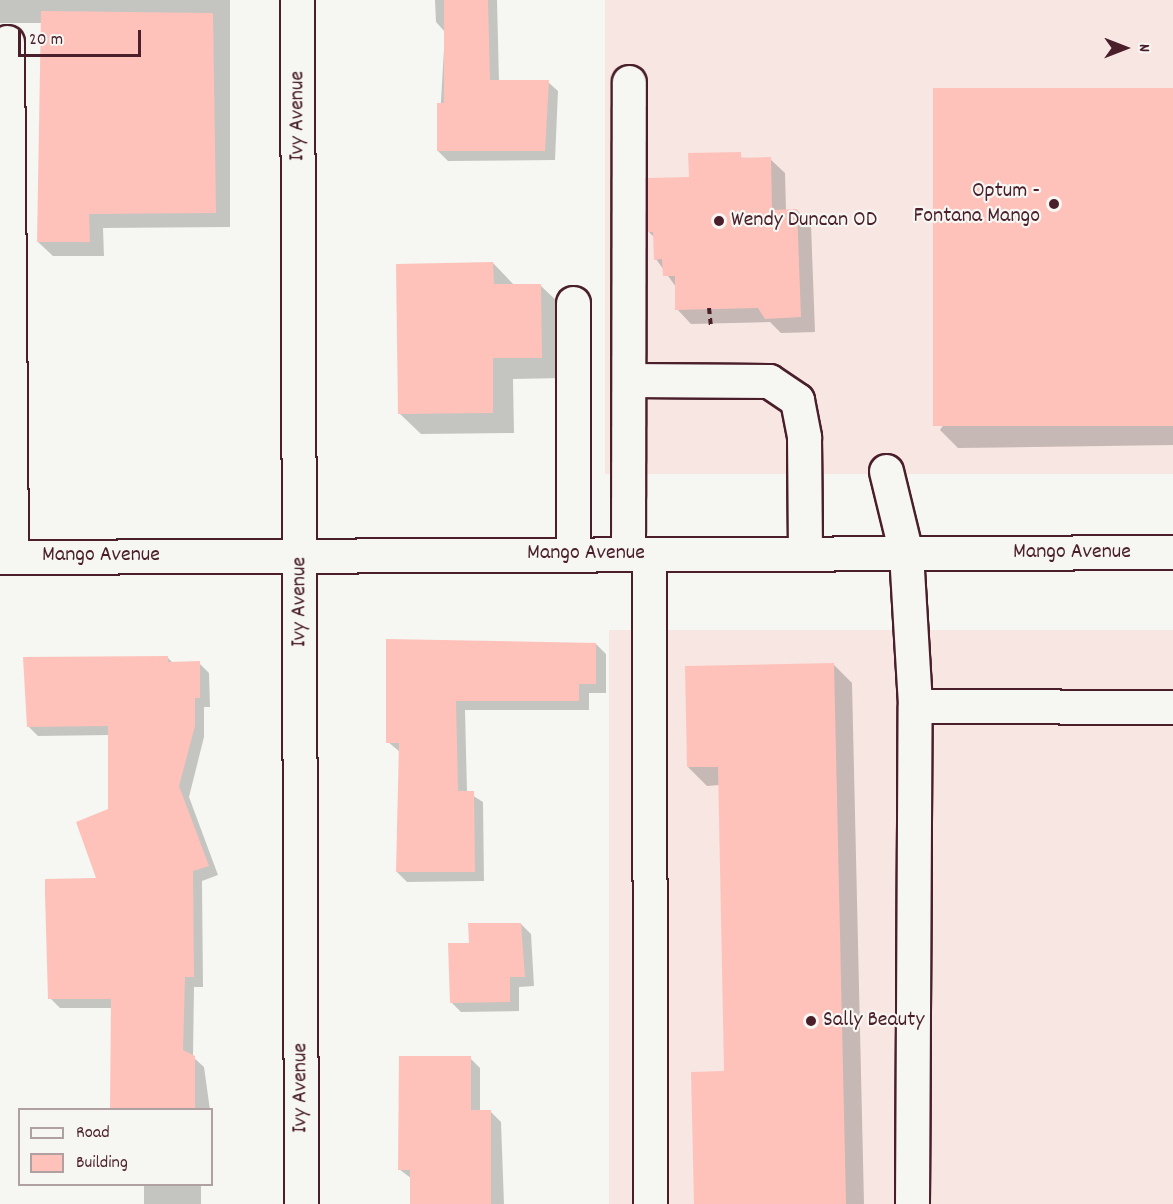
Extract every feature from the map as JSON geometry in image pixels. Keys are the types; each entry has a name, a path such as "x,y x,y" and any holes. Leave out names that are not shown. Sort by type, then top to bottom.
{"street":[{"name":"Ivy Avenue","path":"297,0 301,1204"},
{"path":"5,557 7,42"},
{"path":"629,82 629,380 638,554 650,1204"},
{"path":"573,303 573,554"},
{"path":"629,380 769,381 797,400 804,436 805,554"},
{"path":"886,471 906,553 915,706 912,1204"},
{"name":"Mango Avenue","path":"5,557 1173,552"},
{"path":"915,706 1173,707"}],"path":[{"path":"709,308 711,328"}],"shaded area":[{"path":"605,0 1173,0 1173,474 605,474"},
{"path":"609,630 1173,630 1173,1204 609,1204"}],"building":[{"path":"444,0 488,0 490,80 549,80 545,151 437,151 437,103 444,103"},
{"path":"41,11 213,13 216,213 89,214 90,242 37,242"},
{"name":"Optum - Fontana Mango","path":"933,88 1173,88 1173,426 933,426"},
{"name":"Wendy Duncan OD","path":"741,152 741,158 771,157 772,210 797,209 801,317 765,319 758,308 675,310 675,276 663,276 662,259 654,260 653,232 647,232 648,178 689,177 688,153"},
{"path":"493,262 494,284 541,284 542,358 493,358 493,413 398,414 396,264"},
{"path":"386,639 596,643 596,684 579,684 579,701 456,701 458,791 474,791 475,872 396,872 399,743 386,743"},
{"path":"168,656 168,662 200,661 200,698 195,698 195,726 179,786 209,866 193,871 194,977 185,977 183,1050 195,1056 195,1108 110,1108 111,999 48,999 45,879 96,878 76,822 108,809 108,726 27,727 23,657"},
{"path":"834,663 846,1204 694,1204 691,1072 724,1071 718,767 687,767 685,666"},
{"path":"468,923 521,923 525,977 510,977 510,1002 450,1003 448,943 469,943"},
{"path":"399,1056 471,1056 471,1110 491,1110 491,1204 410,1204 410,1170 398,1170"}],"place":[{"name":"Optum - Fontana Mango","path":"1054,204"},
{"name":"Wendy Duncan OD","path":"719,221"},
{"name":"Sally Beauty","path":"811,1021"}]}
